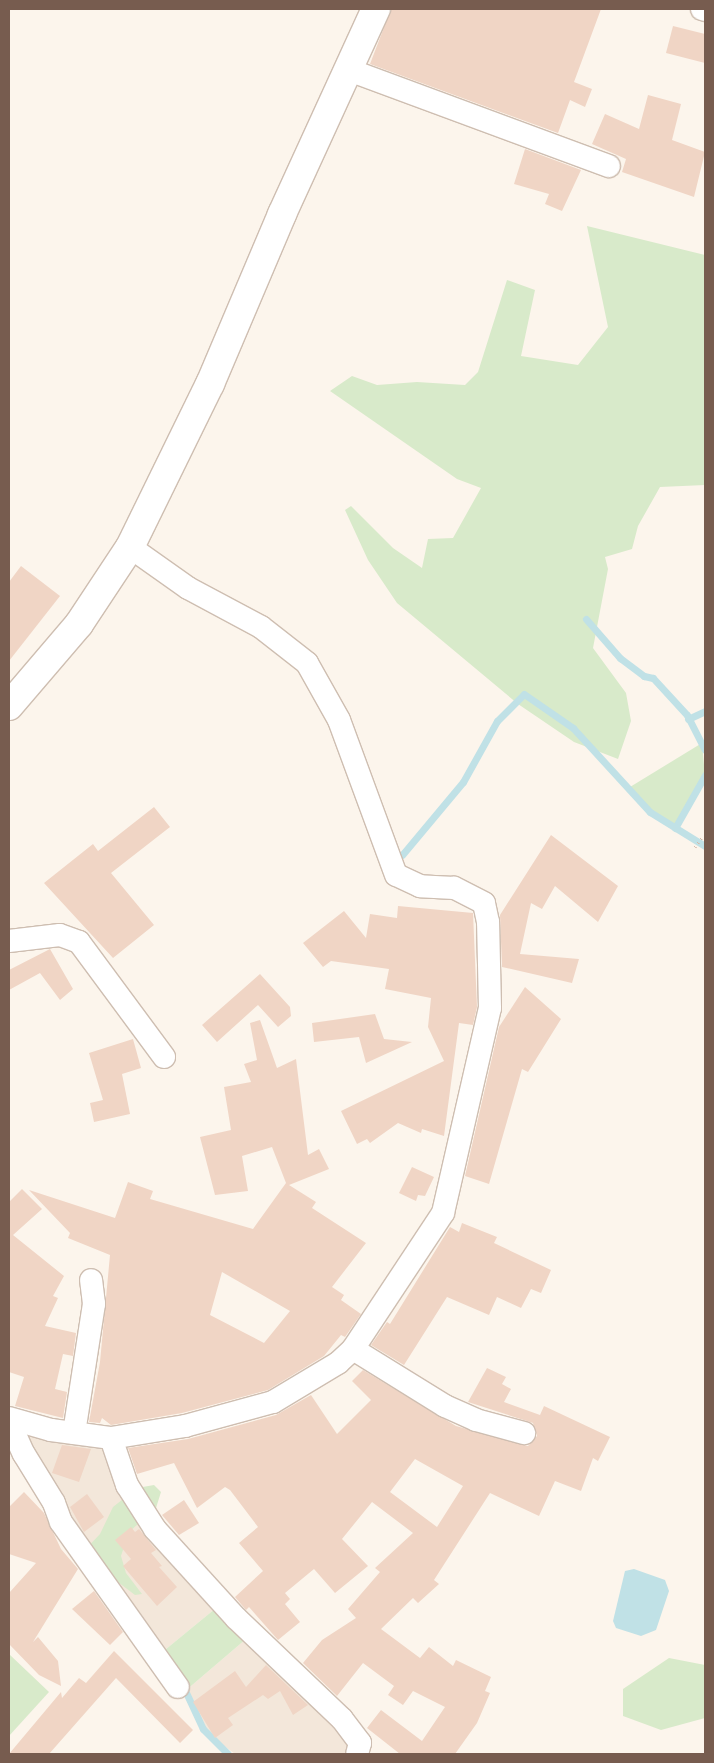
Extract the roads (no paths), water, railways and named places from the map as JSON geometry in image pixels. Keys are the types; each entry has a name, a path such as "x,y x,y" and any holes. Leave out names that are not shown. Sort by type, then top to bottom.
{"street":[{"path":"9,706 79,624 130,547 210,384 282,214 376,9"},
{"path":"349,70 609,166"},
{"path":"9,1420 74,1434 110,1438 185,1426 273,1402 315,1380 353,1349 443,1213 490,1008 488,922 484,903 454,888 420,886 396,875 339,720 307,663 261,627 188,588 130,547"},
{"path":"9,941 60,935 79,942 164,1057"},
{"path":"74,1434 94,1304 91,1280"},
{"path":"353,1349 446,1406 476,1420 524,1433"},
{"path":"9,1420 54,1503 61,1522 178,1687"},
{"path":"110,1438 127,1485 155,1529 236,1618 348,1726 360,1743 357,1754"}],"water":[{"path":"634,1569 665,1580 669,1591 656,1630 641,1636 616,1628 613,1621 625,1571"}],"waterway":[{"path":"586,619 620,658 644,676 653,678 687,715 705,750"},
{"path":"402,855 463,782 497,721 524,694 573,728 650,812 705,846"},
{"path":"688,719 705,711"},
{"path":"675,828 705,775"},
{"path":"183,1686 203,1729 228,1754"}]}
